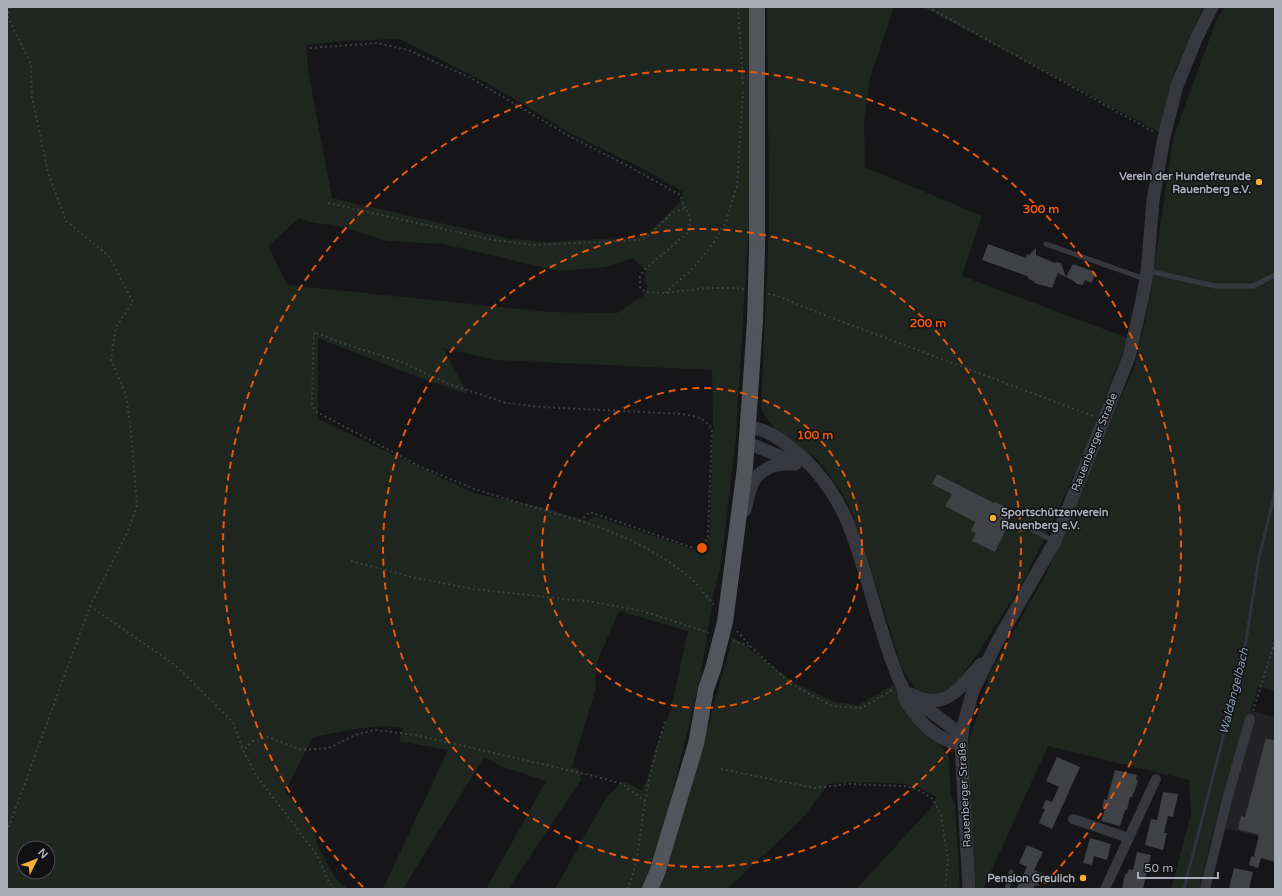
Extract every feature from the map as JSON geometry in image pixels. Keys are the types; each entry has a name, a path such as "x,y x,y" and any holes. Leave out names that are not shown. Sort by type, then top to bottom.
{"main road":[{"path":"650,889 696,744 706,689 713,669 725,622 731,576 744,467 755,321 757,249 757,7"}],"street":[{"name":"Rauenberger Straße","path":"969,889 960,745 963,726 973,691 992,651 1055,541 1129,357 1146,275 1153,200 1164,137 1177,86 1196,40 1212,7"},
{"path":"746,434 764,430 780,440 810,464 827,485 847,521 891,661 905,689 907,702 920,720 937,736 960,745"},
{"path":"746,434 818,477 827,485"},
{"path":"736,533 740,527 755,479 761,472 778,464 796,464"},
{"path":"905,689 924,700 942,700 962,686 992,651"},
{"path":"1205,889 1228,796 1250,719"},
{"path":"1105,889 1156,779"},
{"path":"1073,819 1129,838"}],"lane":[{"path":"1046,244 1146,275 1215,286 1253,286 1275,275"},
{"path":"1021,524 1055,541"},
{"path":"1007,889 1011,872"}],"path":[{"path":"7,832 90,606 127,533 137,505 131,432 126,395 111,360 116,327 133,302 109,256 66,221 48,172 32,97 31,64 8,17 10,7"},
{"path":"664,293 694,267 712,245 726,222 737,186 743,89 738,7"},
{"path":"928,7 1164,137"},
{"path":"310,48 377,43 408,50 469,77 569,136 632,168 680,195 690,216 690,231 645,269 640,276 640,287 645,292 664,293 705,288 735,288 748,290"},
{"path":"328,203 493,240 533,245 641,240 650,235 672,213 685,208"},
{"path":"761,293 775,295 819,314 1103,420"},
{"path":"580,521 590,512 698,550 708,537 712,429 707,422 698,416 682,414 542,407 506,403 446,383 404,363 342,343 314,332 312,403 314,411 420,467 477,490 580,521 601,527 644,546 691,578 716,607"},
{"path":"351,561 416,578 473,589 593,602 642,611 715,635"},
{"path":"90,606 175,665 233,722 256,775 317,855 329,882 335,889"},
{"path":"736,630 751,647 791,684 832,706 862,708 887,692 905,689"},
{"path":"730,640 751,647"},
{"path":"1250,719 1275,640"},
{"path":"627,889 633,876 645,801 652,768 665,721"},
{"path":"244,750 253,740 268,737 302,750 329,748 355,735 375,730 416,735 598,777 622,784 645,801"},
{"path":"721,769 815,788 848,784 902,786 915,788 934,799 941,816 948,861 945,889"}],"shaded area":[{"path":"7,7 750,7 752,169 736,439 721,564 714,592 700,679 691,717 667,814 649,872 642,889 555,889 607,796 624,781 642,791 671,709 688,631 619,611 597,662 595,691 572,767 580,770 581,780 508,889 486,889 546,781 500,766 484,757 403,889 383,889 448,750 399,741 403,728 382,726 355,729 313,737 285,791 311,824 320,851 336,879 348,889 7,889","holes":["400,39 498,89 570,133 651,173 683,192 680,202 646,235 635,237 547,242 510,239 332,198 308,70 306,45 343,41","299,218 311,222 341,227 387,241 443,244 559,271 605,267 633,258 647,271 644,279 647,286 644,295 617,313 548,312 287,285 268,246","318,338 423,379 468,394 443,348 495,360 712,370 713,423 710,537 698,551 594,516 588,521 541,507 476,494 318,419"]},
{"path":"767,7 894,7 870,78 864,122 865,167 982,216 962,276 1128,338 1092,435 1057,513 1022,584 957,683 942,693 929,694 916,690 901,666 869,562 848,503 829,474 816,459 775,429 761,408 769,225"},
{"path":"923,7 1203,7 1175,71 1161,133"},
{"path":"1224,7 1275,7 1275,691 1258,687 1223,792 1199,889 1171,889 1191,814 1189,780 1048,746 983,889 976,889 968,791 968,744 991,671 1047,572 1100,443 1134,369 1149,303 1173,138 1215,24"},
{"path":"733,637 795,683 834,702 858,705 894,685 904,704 946,752 949,758 951,796 955,805 960,889 856,889 932,806 936,797 916,786 864,782 829,784 800,821 727,889 657,889 670,856 685,807"},
{"path":"1251,711 1275,717 1275,840 1214,826 1223,792"}],"building":[{"path":"988,244 1026,258 1027,254 1029,255 1036,248 1036,255 1055,263 1061,263 1066,277 1058,273 1052,288 1034,283 1035,282 1027,276 982,260"},
{"path":"1073,264 1095,272 1092,283 1085,280 1083,285 1077,284 1066,277"},
{"path":"937,474 994,503 995,502 1004,506 1003,508 1014,513 995,552 972,541 976,533 971,531 975,522 945,506 952,494 932,484"},
{"path":"1266,738 1275,741 1275,862 1261,858 1258,868 1249,865 1251,856 1256,857 1254,856 1259,835 1238,829 1241,816 1245,817"},
{"path":"1057,757 1080,767 1052,829 1039,823 1045,809 1042,808 1046,800 1052,802 1059,787 1046,781"},
{"path":"1115,770 1137,775 1136,780 1138,780 1134,793 1132,797 1130,797 1127,810 1125,810 1120,826 1101,821 1105,809 1102,808 1104,799 1107,800"},
{"path":"1163,792 1178,794 1173,817 1168,816 1164,833 1167,833 1163,850 1145,845 1151,819 1157,820"},
{"path":"1090,838 1111,844 1107,860 1094,856 1092,865 1083,863"},
{"path":"1027,845 1043,852 1034,870 1043,874 1038,886 1035,885 1033,889 1016,889 1027,867 1019,863"},
{"path":"1137,852 1151,855 1143,889 1122,889 1125,874 1127,874 1129,869 1133,870"},
{"path":"1234,868 1253,872 1249,889 1229,889"}],"waterway":[{"name":"Waldangelbach","path":"1184,889 1243,660 1259,558 1275,492"}],"place":[{"name":"Verein der Hundefreunde Rauenberg e.V.","path":"1259,182"},
{"name":"Sportschützenverein Rauenberg e.V.","path":"993,518"},
{"name":"Pension Greulich","path":"1083,878"}]}
